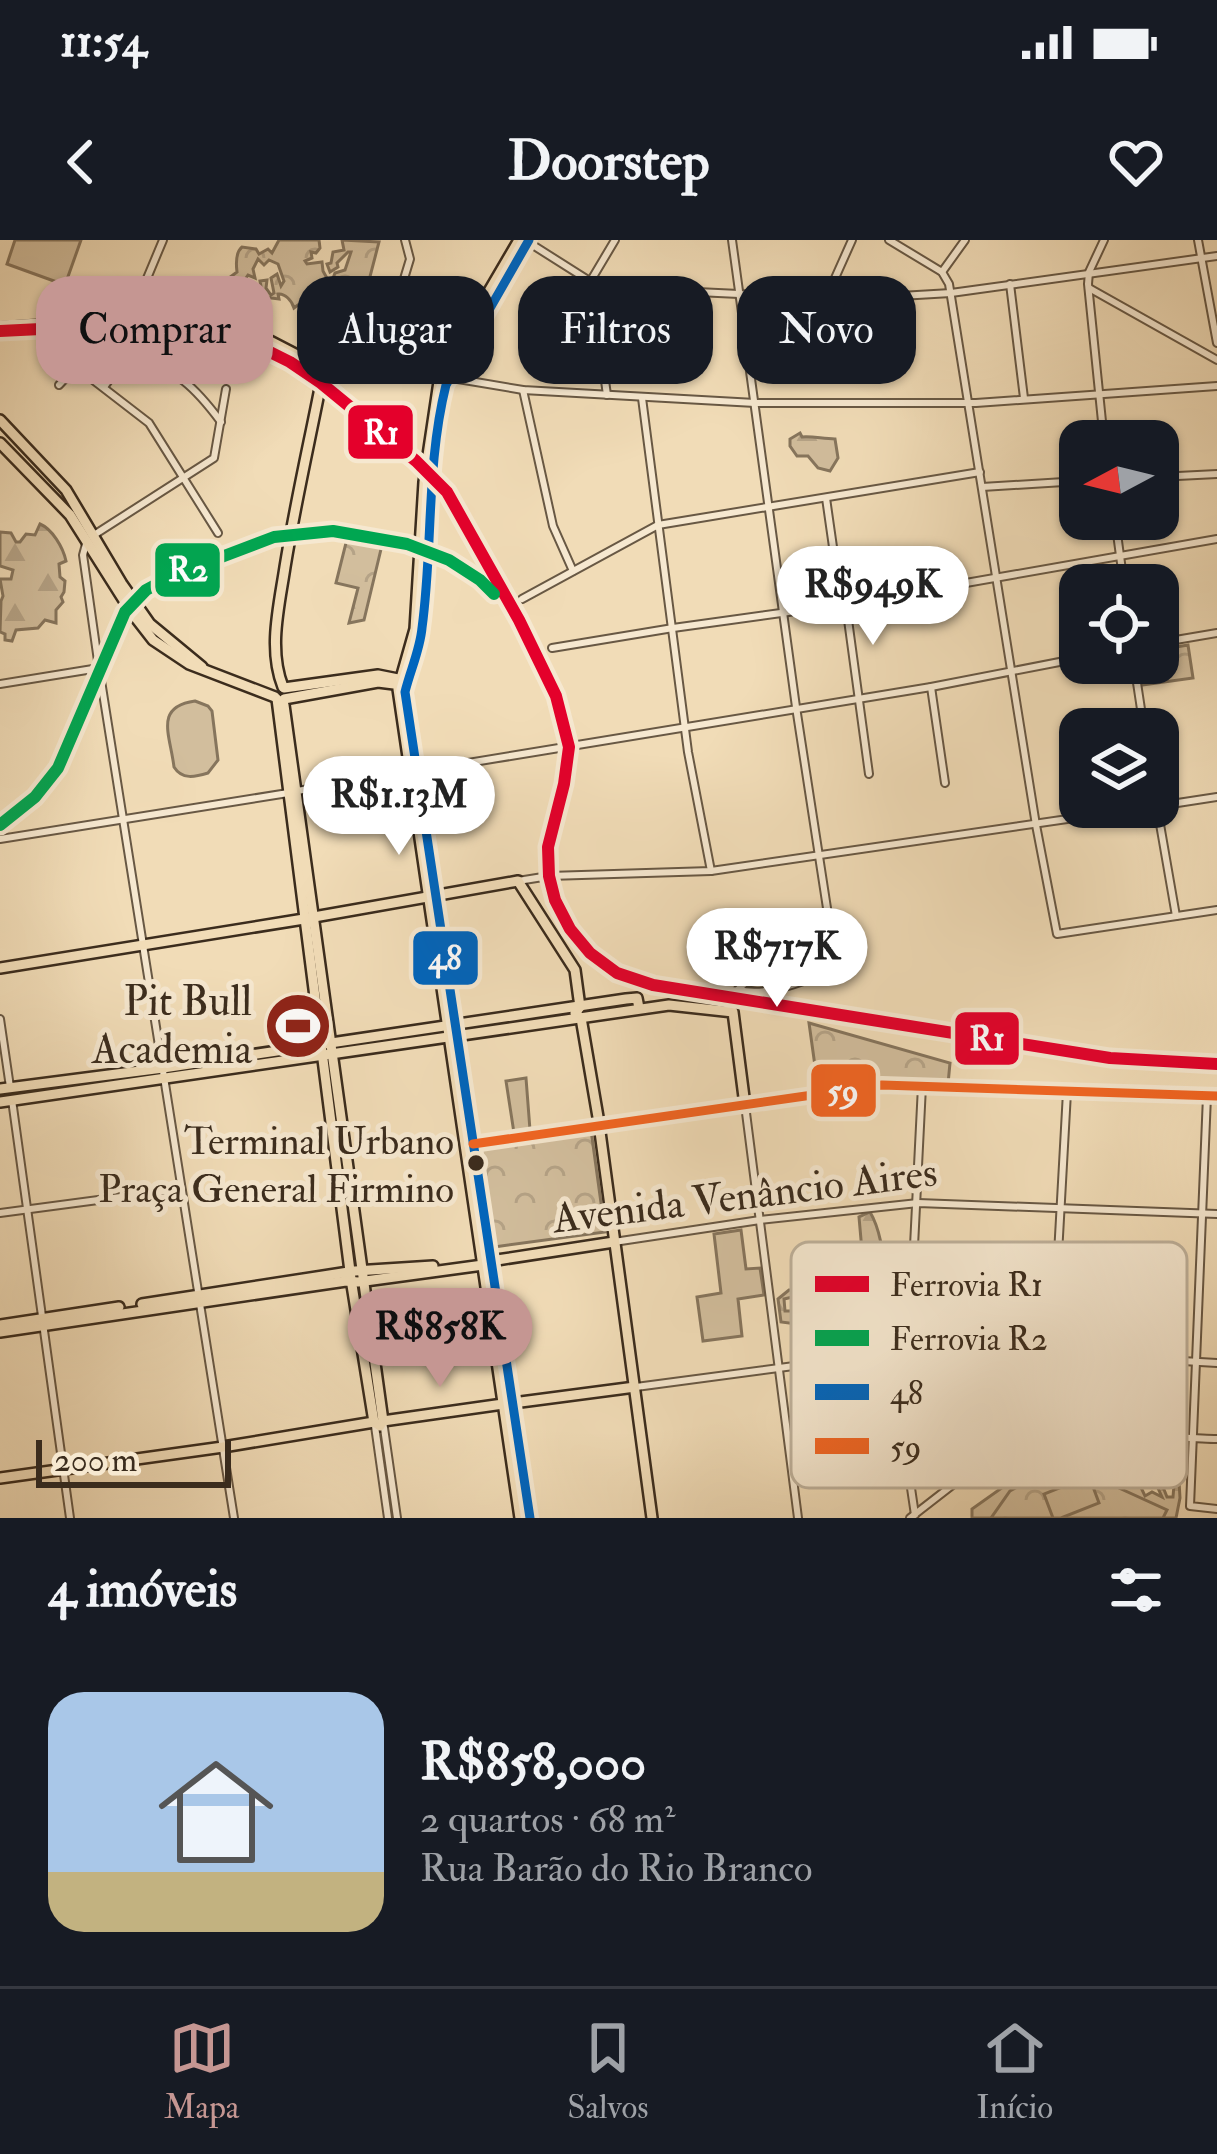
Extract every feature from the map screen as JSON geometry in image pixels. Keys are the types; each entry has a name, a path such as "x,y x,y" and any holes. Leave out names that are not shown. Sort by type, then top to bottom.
{"main road":[{"path":"494,293 525,241"},
{"path":"0,328 36,326"},
{"path":"321,384 275,628 292,792 378,1422"},
{"path":"442,384 428,485 421,600 403,683 412,773 489,1261"},
{"path":"0,420 66,490 135,611 177,658 232,683 280,694 381,679 403,683"},
{"path":"0,443 91,537"},
{"path":"56,498 66,490"},
{"path":"0,968 518,881 575,970 652,1518"},
{"path":"5,1095 581,1012 669,1005 733,1012 745,1105"},
{"path":"453,1030 473,1144 520,1518"},
{"path":"473,1144 863,1087 1212,1096"},
{"name":"Avenida Venâncio Aires","path":"0,1329 614,1243"},
{"path":"0,1478 635,1387"},
{"path":"508,1403 530,1518"}],"street":[{"path":"148,276 163,240"},
{"path":"405,240 410,259 405,276"},
{"path":"595,276 615,240"},
{"path":"732,240 737,276"},
{"path":"836,276 852,240"},
{"path":"889,240 942,272 950,288 1057,934 1217,910"},
{"path":"942,272 965,240"},
{"path":"1101,420 1088,288 1089,272 1104,240"},
{"path":"1198,240 1217,344"},
{"path":"525,241 579,276"},
{"path":"916,290 1010,284 1217,256"},
{"path":"1010,284 1024,398"},
{"path":"1088,288 1217,360"},
{"path":"104,387 124,360 134,356 183,378 221,422"},
{"path":"59,385 76,368 149,423 218,532"},
{"path":"490,384 755,403 968,404 1217,386"},
{"path":"605,384 607,395"},
{"path":"738,990 815,979 835,960 752,384"},
{"path":"226,389 214,458 91,537 83,555 234,1518"},
{"path":"524,390 553,526 573,571"},
{"path":"642,398 688,752 711,871"},
{"path":"522,599 658,525 980,472"},
{"path":"1179,476 1217,474"},
{"path":"982,487 1059,482"},
{"path":"826,498 836,568"},
{"path":"552,649 1217,539"},
{"path":"1118,540 1121,564"},
{"path":"846,604 869,774"},
{"path":"1179,640 1217,633"},
{"path":"0,839 1059,662"},
{"path":"0,684 99,668"},
{"path":"931,687 945,783"},
{"path":"1179,803 1217,797"},
{"path":"518,881 711,871 1059,822"},
{"path":"1159,828 1176,916"},
{"path":"767,928 774,976"},
{"path":"733,1012 731,996 745,983 826,972"},
{"path":"0,1019 5,1095 28,1209 70,1518"},
{"path":"914,1242 922,1086"},
{"path":"1059,1242 1067,1092"},
{"path":"1212,1096 1190,1507 1212,1512"},
{"path":"745,1105 791,1460"},
{"path":"0,1214 182,1189"},
{"name":"Avenida Venâncio Aires","path":"614,1243 917,1202 1217,1214"},
{"path":"1187,1361 1217,1363"},
{"path":"635,1387 791,1366"},
{"path":"378,1422 392,1518"},
{"path":"1187,1439 1217,1439"},
{"path":"794,1488 798,1518"},
{"path":"913,1517 950,1488"}],"green space":[{"path":"15,240 81,240 68,276 40,276 7,264"},
{"path":"279,240 319,240 320,248 305,261 322,262 326,276 297,276 294,308 283,295 273,298 273,277 277,274 281,286 284,281 278,264 269,260 264,265 258,259 255,276 232,276 237,272 242,247 272,253"},
{"path":"342,240 379,242 370,276 334,276 345,270 351,252 330,272 327,264 333,252 344,250"},
{"path":"800,433 802,437 835,439 838,458 830,471 818,468 808,456 797,456 790,439"},
{"path":"40,524 53,534 65,556 66,561 59,564 65,581 63,602 56,610 56,623 45,620 38,628 16,630 12,641 5,640 0,632 0,579 11,579 13,570 0,566 0,532 11,533 20,542 26,534 35,535"},
{"path":"347,539 382,545 364,620 349,623 358,588 336,583"},
{"path":"1188,645 1193,678 1179,680 1179,646"},
{"path":"195,701 212,711 218,760 208,773 189,776 174,767 168,724 174,709"},
{"path":"809,1023 950,1063 948,1084 836,1088 835,1069 815,1066"},
{"path":"526,1078 530,1130 514,1133 506,1081"},
{"path":"591,1130 605,1232 494,1247 479,1145"},
{"path":"870,1212 881,1242 861,1242 859,1217"},
{"path":"741,1230 746,1269 760,1268 764,1295 738,1299 742,1336 703,1341 697,1297 721,1293 714,1234"},
{"path":"789,1290 791,1297 784,1299 791,1323 781,1322 778,1299"},
{"path":"1002,1488 1055,1488 1024,1518 972,1518 972,1509"},
{"path":"1059,1488 1093,1488 1099,1503 1053,1518 1044,1494"},
{"path":"1096,1488 1141,1488 1145,1496 1152,1492 1162,1497 1158,1488 1163,1488 1167,1497 1173,1497 1174,1488 1179,1488 1180,1498 1176,1518 1143,1518 1097,1493"},
{"path":"1119,1488 1167,1510 1163,1518 991,1518 1010,1491"}],"rail line":[{"name":"R1","path":"0,331 163,323 252,343 321,383 447,492 556,696 569,747 548,847 549,876 570,929 590,953 617,973 653,985 1110,1058 1217,1064"},
{"name":"R2","path":"0,825 35,797 58,768 125,612 146,590 174,575 274,537 333,531 407,544 449,560 494,594"}],"transit line":[{"name":"48","path":"529,240 446,385 435,445 422,628 405,692 530,1518"},
{"name":"59","path":"473,1144 882,1085 1217,1096"}],"place":[{"name":"Pit Bull Academia","path":"298,1026"},
{"name":"Terminal Urbano Praça General Firmino","path":"476,1163"}]}
